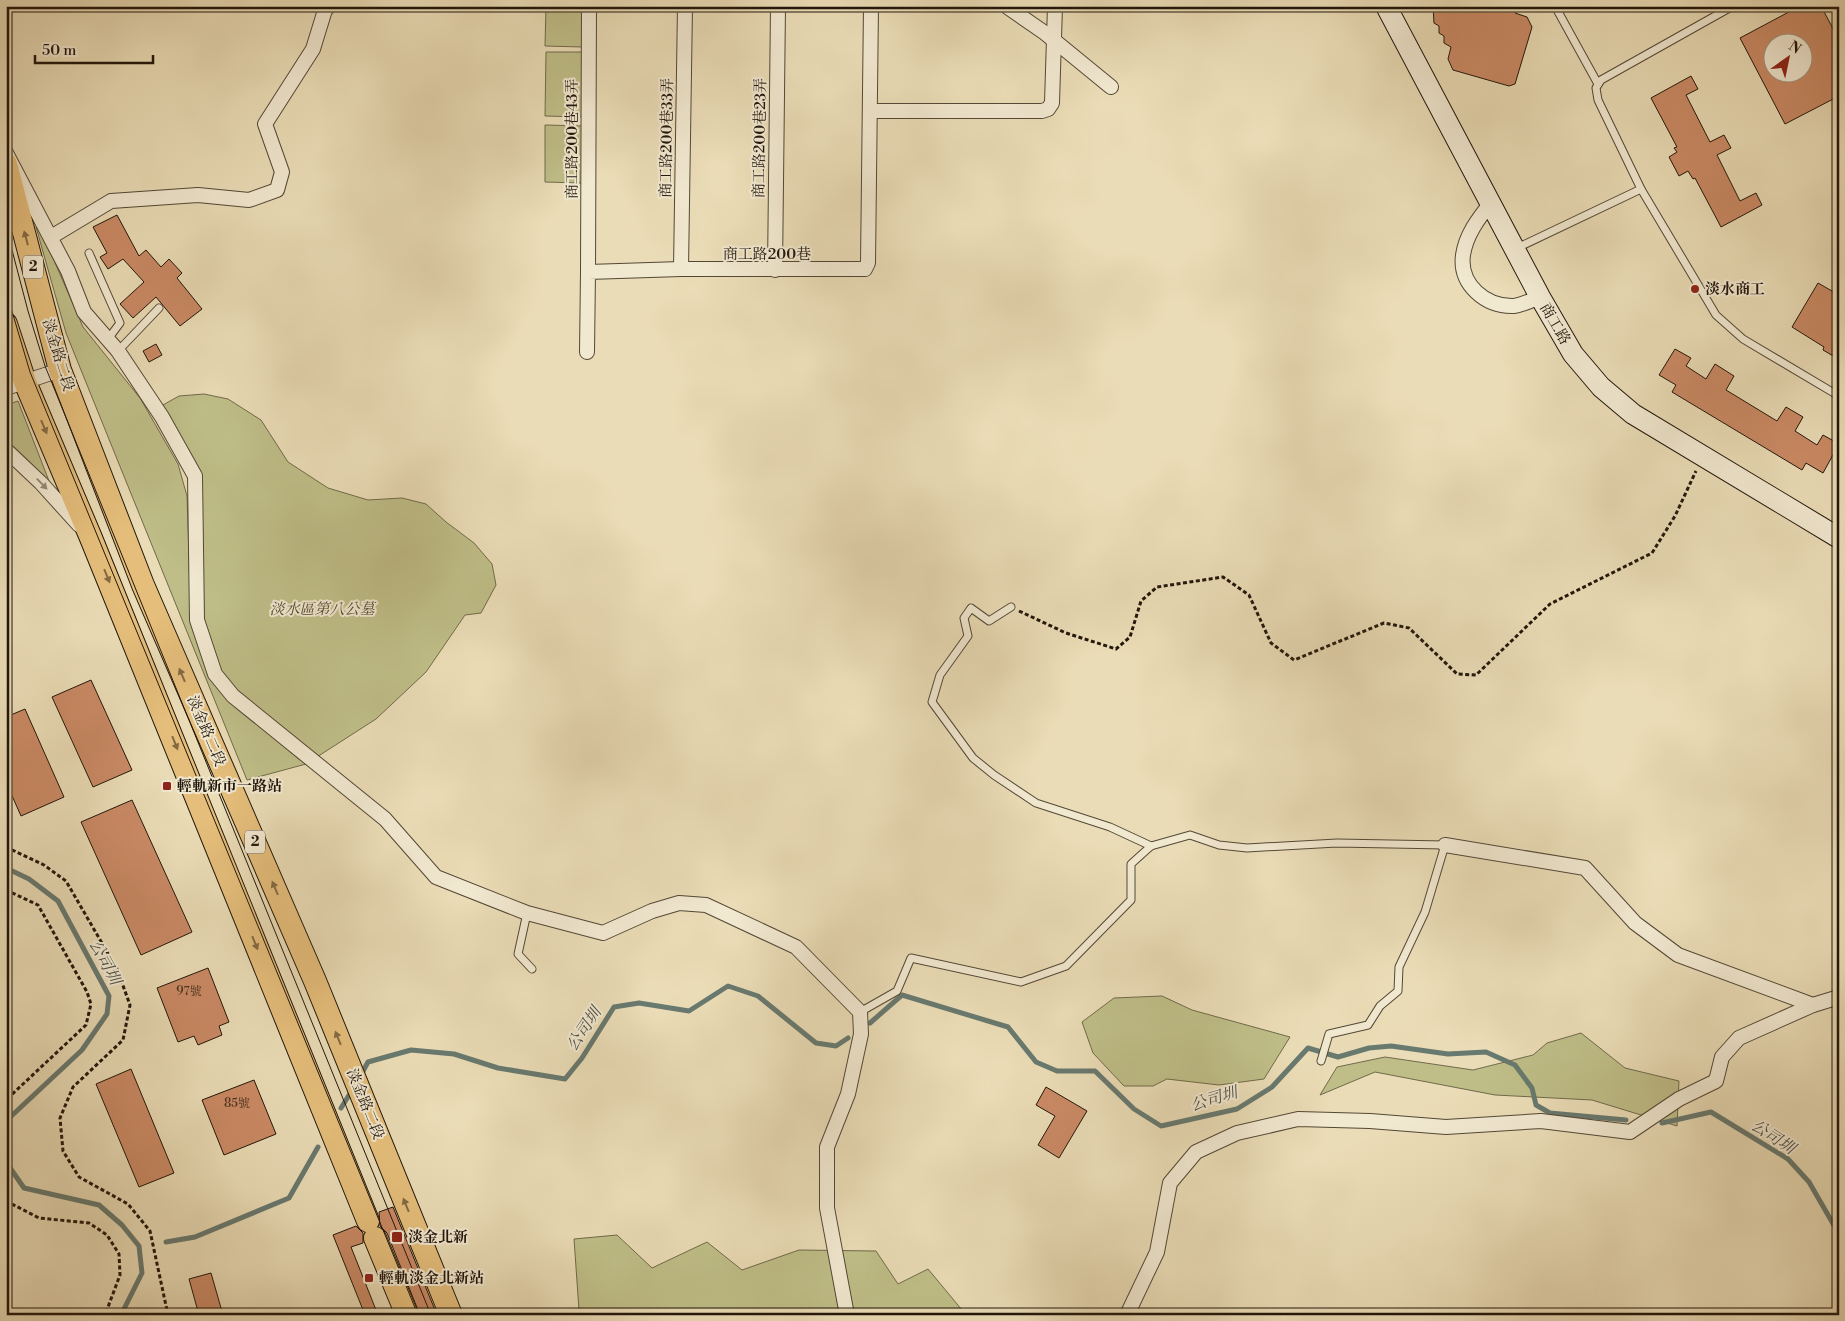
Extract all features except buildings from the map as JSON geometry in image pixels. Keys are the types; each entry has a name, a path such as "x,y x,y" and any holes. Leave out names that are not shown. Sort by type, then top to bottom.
{"main road":[{"name":"淡金路二段","path":"6,164 60,370 143,585 315,981 450,1315"},
{"path":"6,324 16,385 92,538 407,1315"}],"street":[{"path":"52,237 111,201 198,196 249,200 277,190 282,172 265,124 313,49 324,10 328,6"},
{"name":"商工路200巷43弄","path":"588,272 589,6"},
{"name":"商工路200巷33弄","path":"681,269 685,6"},
{"name":"商工路200巷23弄","path":"775,270 778,6"},
{"name":"商工路200巷","path":"588,272 681,269 862,271 867,266 871,111 871,6"},
{"path":"1006,6 1111,87"},
{"path":"871,111 1042,111 1048,109 1052,103 1055,6"},
{"name":"商工路","path":"1386,6 1514,249 1573,354 1601,386 1633,414 1839,538"},
{"path":"6,153 52,237 84,312 118,351 162,417 195,476 197,620 215,674 233,696 385,820 436,877 527,913 603,934 652,910 679,903 706,905 796,947 860,1012 861,1034 848,1094 827,1147 827,1208 847,1315"},
{"path":"1490,204 1473,226 1463,256 1466,279 1477,294 1496,305 1516,306 1540,297"},
{"path":"587,352 588,272"},
{"path":"16,385 60,370"},
{"path":"6,450 41,482 92,538"},
{"path":"1445,845 1585,868 1635,923 1678,955 1814,1005"},
{"path":"1128,1315 1156,1252 1170,1183 1196,1152 1236,1133 1298,1119 1370,1121 1446,1127 1541,1121 1630,1132 1679,1099 1716,1081 1722,1056 1739,1038 1814,1005 1839,997"}],"lane":[{"path":"1555,6 1598,84"},
{"path":"1733,6 1600,80 1596,88 1598,100 1641,189 1716,315 1742,339 1839,396"},
{"path":"1514,249 1641,189"},
{"path":"89,254 120,323 108,338"},
{"path":"118,351 159,308"},
{"path":"1011,608 988,621 971,608 964,618 968,636 940,675 932,702 973,758 994,775 1036,803 1110,827 1151,846"},
{"path":"860,1012 898,991 911,958 1021,982 1066,966 1131,900 1130,864 1151,846 1190,835 1219,844 1247,848 1337,843 1445,845 1425,912 1399,968 1398,992 1380,1006 1368,1026 1329,1034 1321,1061"},
{"path":"527,913 518,954 532,969"}],"path":[{"path":"1011,608 1066,633 1116,649 1130,637 1141,601 1157,588 1223,577 1249,595 1271,643 1294,660 1384,623 1409,628 1457,674 1476,675 1550,604 1652,553 1675,516 1702,457"},
{"path":"6,847 44,865 66,881 117,969 124,987 130,1005 123,1040 73,1087 60,1118 63,1151 79,1176 128,1204 150,1231 168,1315"},
{"path":"6,890 38,905 87,992 91,1004 86,1025 6,1100"},
{"path":"6,1201 39,1218 89,1223 107,1236 119,1254 120,1275 105,1315"}],"green space":[{"path":"546,6 584,6 583,47 545,46"},
{"path":"546,52 584,52 583,117 545,116"},
{"path":"545,125 583,126 582,183 545,182"},
{"name":"淡水區第八公墓","path":"36,227 46,242 83,327 140,398 178,464 187,496 191,619 230,701 300,760 236,693 220,671 202,618 200,475 163,405 179,396 204,394 228,399 261,420 288,462 328,488 368,500 402,498 426,504 474,543 492,564 496,585 481,613 465,615 426,672 376,719 306,764 247,780 66,333"},
{"path":"18,401 49,481 6,439 6,405"},
{"path":"1162,996 1192,1010 1290,1037 1264,1079 1219,1085 1167,1079 1153,1086 1124,1086 1093,1053 1082,1022 1114,998"},
{"path":"1581,1033 1625,1068 1679,1081 1677,1126 1592,1100 1495,1095 1375,1072 1320,1095 1337,1067 1385,1057 1473,1070 1533,1055 1547,1043"},
{"path":"617,1235 652,1268 707,1242 742,1270 799,1250 876,1251 898,1284 928,1269 962,1310 940,1315 585,1315 579,1310 574,1239"}],"waterway":[{"name":"公司圳","path":"6,868 29,879 58,901 109,996 107,1014 82,1050 6,1121"},
{"name":"公司圳","path":"362,1073 368,1062 411,1050 454,1054 498,1068 565,1079 582,1058 614,1007 639,1003 689,1011 728,986 758,996 816,1043 836,1046 848,1038"},
{"name":"公司圳","path":"870,1023 902,995 1008,1027 1036,1062 1057,1071 1095,1071 1134,1109 1161,1126 1237,1109 1272,1087 1308,1048 1338,1057 1369,1048 1391,1046 1448,1054 1486,1052 1515,1065 1532,1088 1536,1105 1550,1113 1626,1120"},
{"name":"公司圳","path":"341,1108 351,1092"},
{"name":"公司圳","path":"1662,1123 1711,1112 1788,1159 1809,1182 1839,1234"},
{"name":"公司圳","path":"166,1242 195,1237 289,1198 318,1147"},
{"name":"公司圳","path":"6,1162 24,1188 99,1205 122,1225 139,1246 142,1273 121,1315"}],"tram line":[{"path":"6,227 28,311 45,366 431,1315"},
{"path":"6,291 30,372 418,1315"}],"place":[{"name":"淡水商工","path":"1695,289"},
{"name":"輕軌新市一路站","path":"167,786"},
{"name":"淡金北新","path":"397,1237"},
{"name":"輕軌淡金北新站","path":"369,1278"}]}
